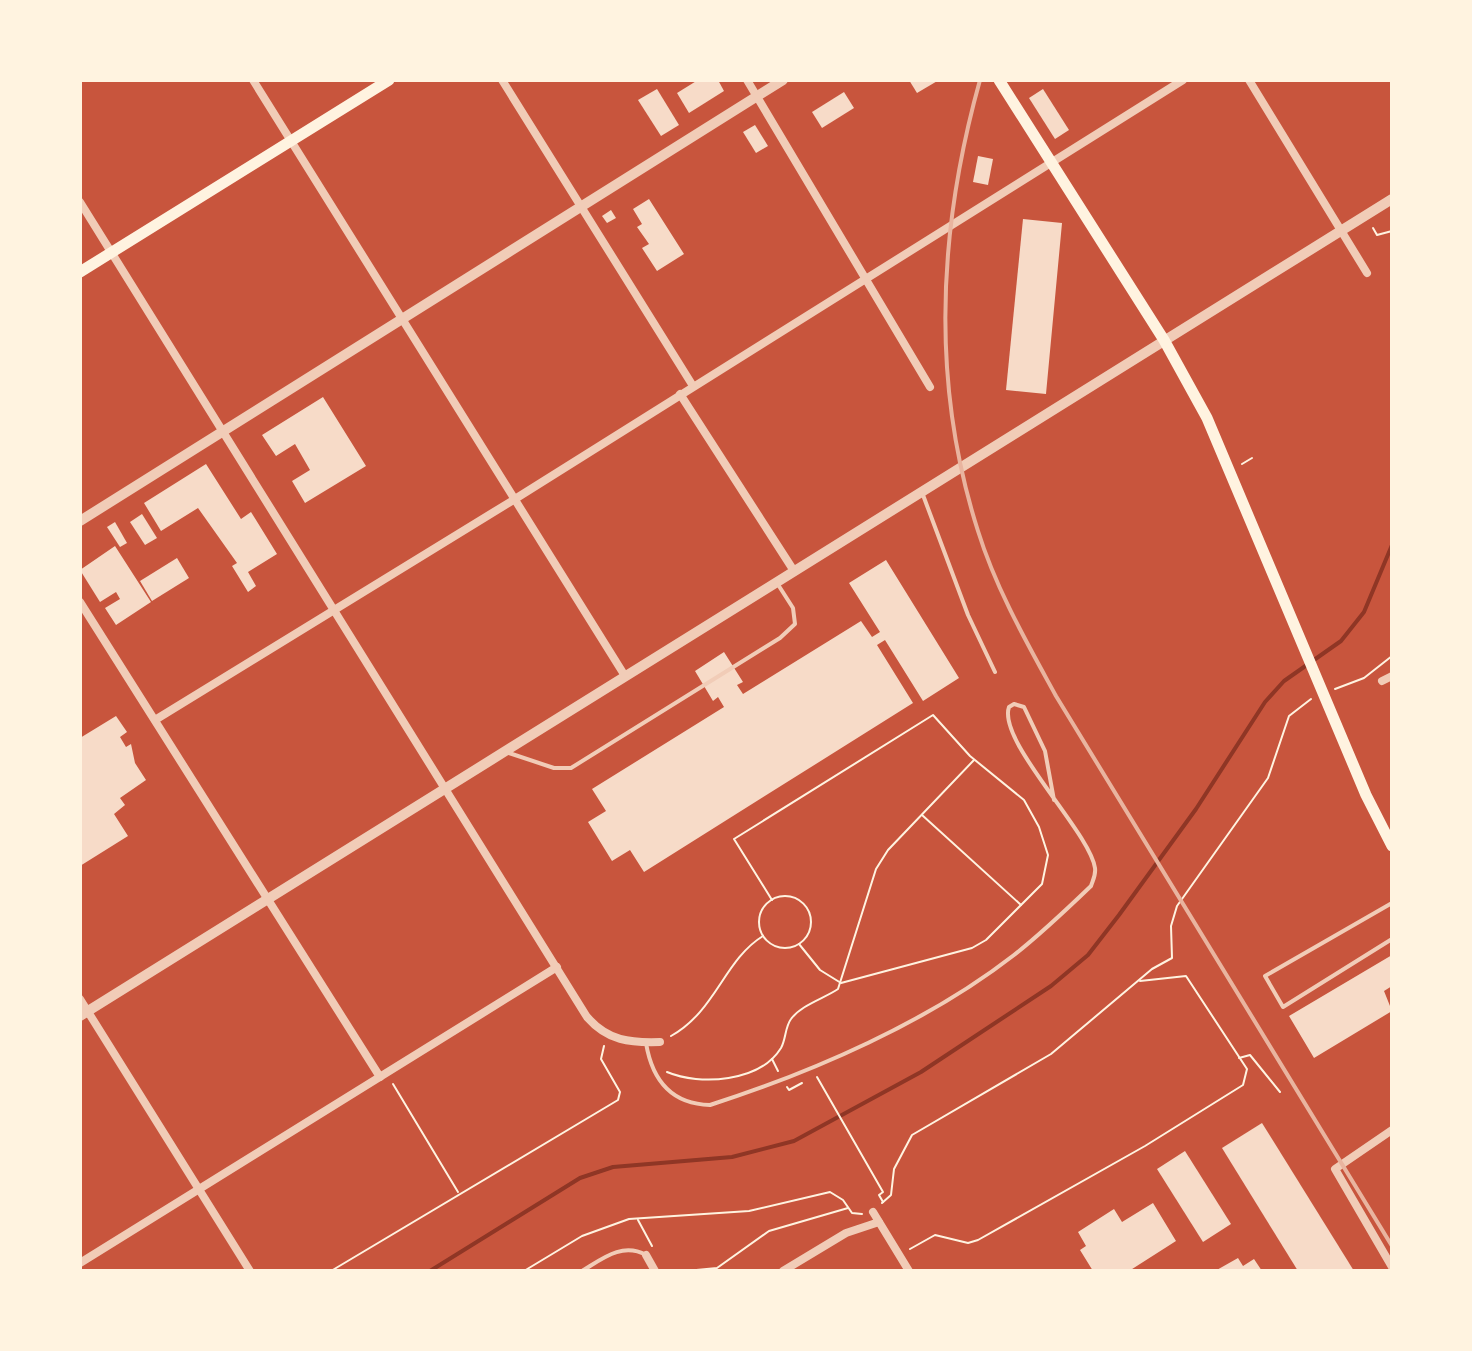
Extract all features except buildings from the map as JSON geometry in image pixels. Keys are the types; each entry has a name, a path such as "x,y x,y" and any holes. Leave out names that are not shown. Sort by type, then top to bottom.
{"main road":[{"path":"80,272 389,80"},
{"path":"999,80 1164,340 1207,418 1331,712 1392,846"}],"street":[{"path":"253,80 625,676"},
{"path":"502,80 693,386"},
{"path":"747,80 930,387"},
{"path":"80,521 783,80"},
{"path":"155,720 515,499 1183,80"},
{"path":"1249,80 1367,273"},
{"path":"84,1013 1392,199"},
{"path":"80,202 587,1017 609,1037 660,1042"},
{"path":"680,394 794,571"},
{"path":"80,602 380,1077"},
{"path":"1382,681 1392,676"},
{"path":"80,1263 557,967"},
{"path":"80,999 84,1013 250,1271"},
{"path":"1392,1130 1336,1165 1340,1181 1392,1267"},
{"path":"873,1212 909,1271"},
{"path":"783,1271 846,1233 879,1222"},
{"path":"646,1255 655,1271"}],"lane":[{"path":"922,493 931,510 968,615 995,672"},
{"path":"503,751 565,770 581,763 789,631 796,616 776,582"},
{"path":"646,1043 650,1068 659,1081 677,1097 693,1105 710,1105 850,1052 918,1015 1011,957 1091,886 1095,866 1054,800 1007,718 1009,707 1014,704 1024,707 1045,751 1054,800"},
{"path":"1392,903 1265,976 1283,1007 1392,939"},
{"path":"582,1271 622,1250 635,1249 646,1255"}],"path":[{"path":"1373,228 1377,235 1392,231"},
{"path":"1242,464 1252,458"},
{"path":"1327,692 1364,678 1392,656"},
{"path":"524,1271 582,1236 629,1219 749,1211 830,1192 852,1213 863,1214 883,1202 891,1195 894,1169 916,1131 1051,1054 1139,981 1172,958 1171,926 1177,906 1268,778 1289,716 1302,702 1315,697"},
{"path":"772,900 734,839 933,715 974,760 1024,800 1039,827 1048,855 1042,884 1023,906 972,948 841,983 820,970 799,944"},
{"path":"659,1068 676,1076 701,1078 752,1072 781,1047 792,1017 838,989 876,869 888,850 974,760"},
{"path":"922,814 1023,906"},
{"path":"791,897 806,907 811,925 799,944 779,947 763,936 760,917 772,900 791,897"},
{"path":"660,1042 696,1021 747,947 763,936"},
{"path":"910,1249 935,1235 968,1243 978,1240 1145,1146 1243,1085 1247,1069 1186,976 1139,981"},
{"path":"331,1271 618,1100 620,1092 601,1059 609,1037"},
{"path":"1238,1058 1250,1055 1280,1092"},
{"path":"816,1075 883,1192 879,1195 883,1202"},
{"path":"393,1084 459,1193"},
{"path":"686,1271 717,1268 769,1231 848,1208"}],"waterway":[{"path":"430,1271 580,1178 613,1167 732,1157 794,1141 921,1072 1051,986 1088,955 1119,915 1196,809 1265,702 1284,681 1341,641 1364,612 1392,545"}],"railway":[{"path":"980,80 955,193 945,306 946,362 952,418 963,475 985,553 1013,615 1056,696 1392,1246"}]}
